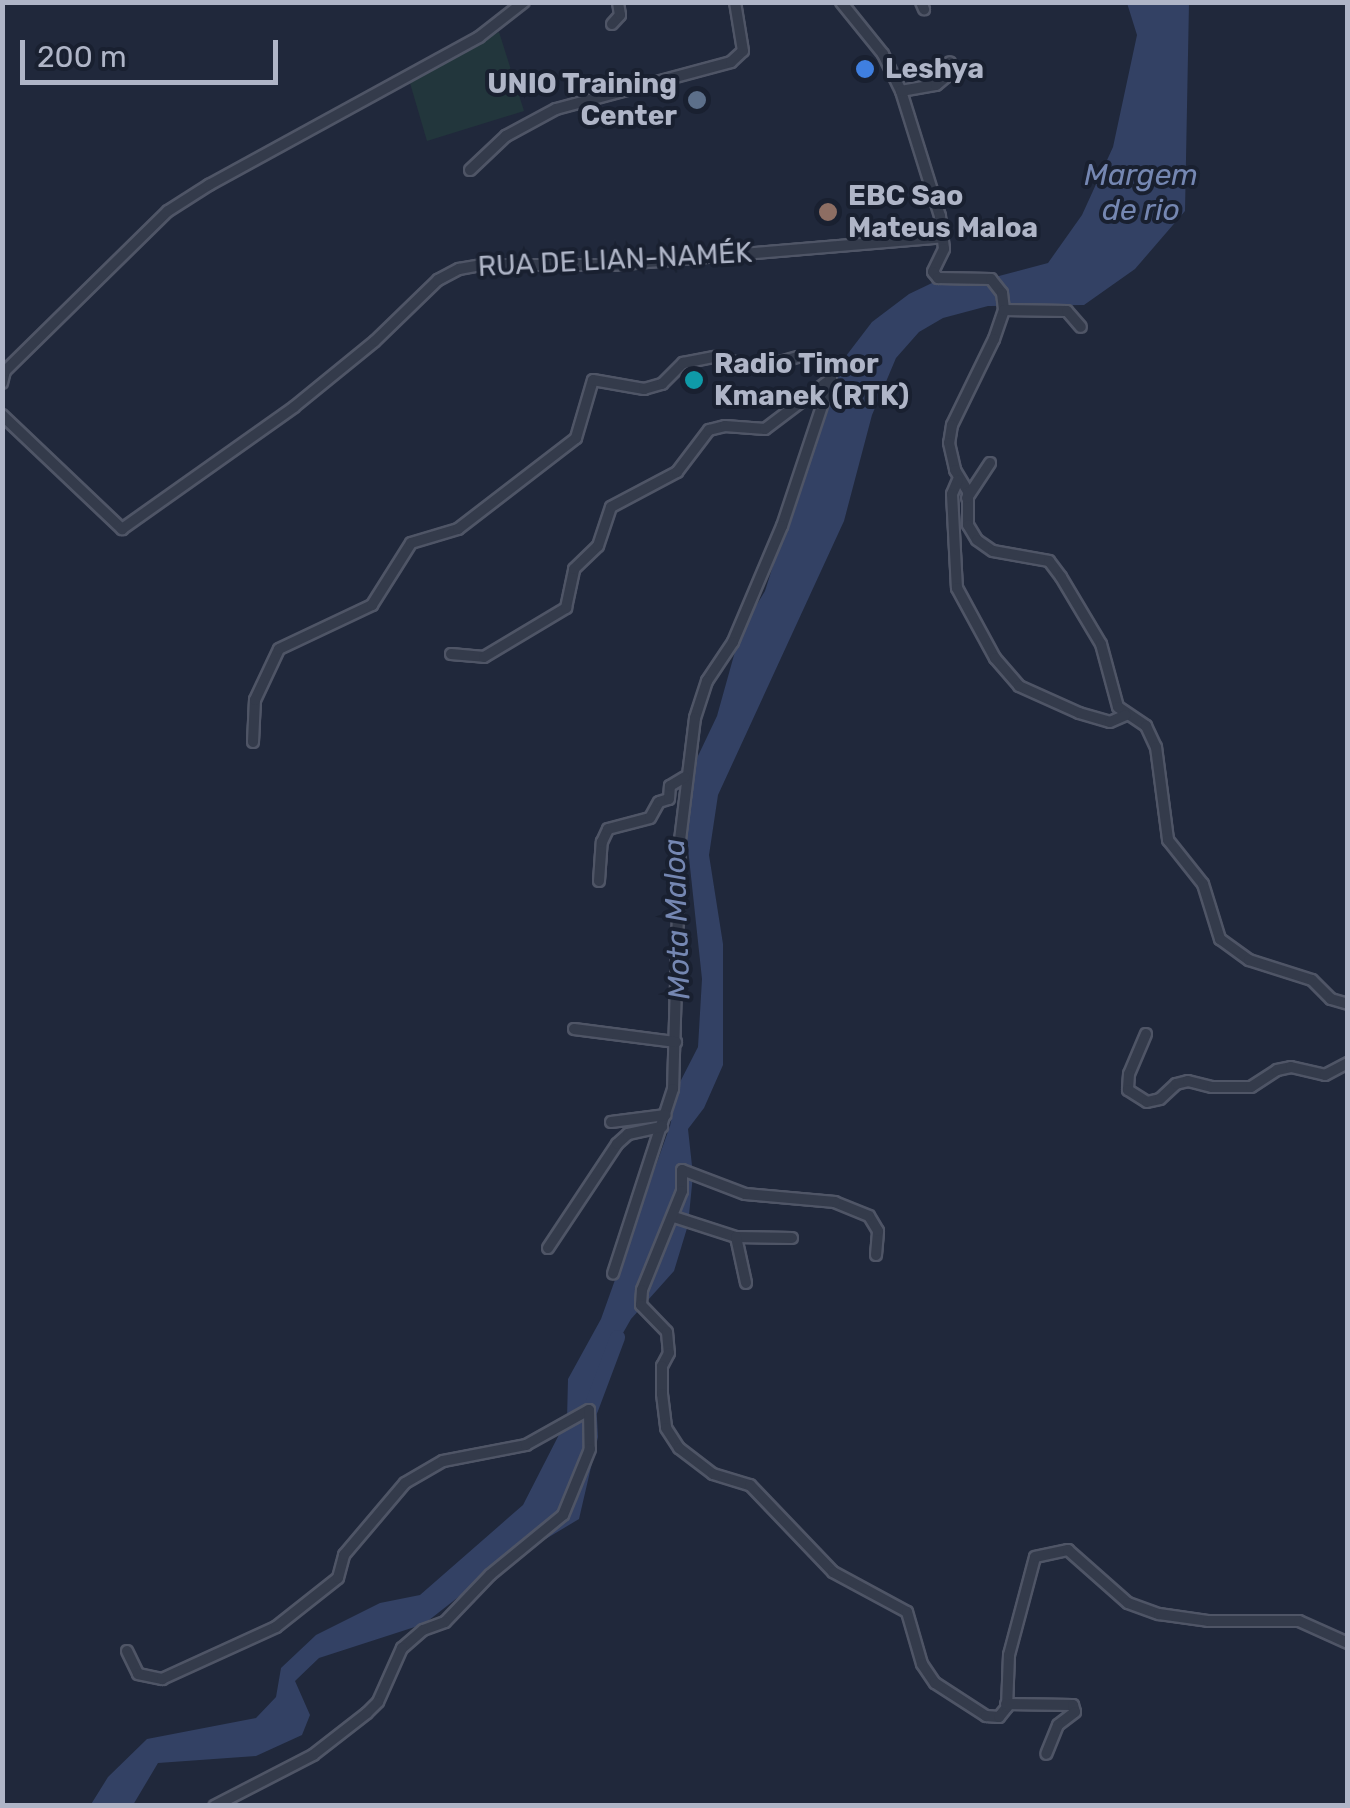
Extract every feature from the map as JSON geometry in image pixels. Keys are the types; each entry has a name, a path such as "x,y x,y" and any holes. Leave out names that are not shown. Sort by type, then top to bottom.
{"street":[{"path":"2,383 5,371 168,211 479,37 524,2"},
{"path":"612,24 620,15 618,2"},
{"path":"470,170 529,120 731,62 743,51 735,2"},
{"path":"840,2 883,54 901,91 934,191 943,237 944,250 934,272 938,278 991,279 999,284 1004,310 952,425 949,443 958,480 952,494 957,588 996,658 1019,686 1110,722 1126,716"},
{"path":"901,91 936,85 947,76 950,62"},
{"name":"RUA DE LIAN-NAMÉK","path":"2,415 122,529 294,407 376,341 438,280 459,270 481,265 612,265 943,237"},
{"path":"1004,310 1067,311 1081,327"},
{"path":"253,742 255,700 279,650 372,604 411,543 458,529 512,483 576,438 593,380 644,388 662,384 683,364 715,357 759,368 798,357"},
{"path":"452,654 484,657 566,608 574,569 598,546 611,508 678,472 709,430 725,426 764,429 830,377 806,461 764,571 734,642 707,681 685,777 676,1042 664,1121 613,1274"},
{"path":"966,499 982,482 990,464"},
{"path":"958,480 965,483 968,525 977,540 993,551 1049,561 1101,644 1114,700 1126,716 1146,726 1156,748 1168,840 1203,884 1220,939 1249,960 1312,980 1331,999 1348,1004"},
{"path":"599,880 602,842 608,828 650,818 659,802 668,798 670,786 685,777"},
{"path":"574,1029 676,1042"},
{"path":"1146,1034 1129,1074 1128,1090 1147,1102 1160,1100 1176,1084 1188,1081 1212,1087 1251,1087 1277,1070 1292,1067 1324,1075 1348,1063"},
{"path":"611,1122 664,1121"},
{"path":"548,1248 618,1144 628,1134 664,1121"},
{"path":"876,1255 878,1231 869,1216 835,1202 745,1194 687,1169 680,1174 683,1182 674,1217 642,1290 641,1305 667,1332 670,1352 662,1366 662,1394 666,1428 673,1438 713,1474 750,1485 834,1572 907,1612 922,1664 935,1683 986,1716 999,1717 1006,1704 1010,1655 1034,1556 1068,1550 1128,1603 1159,1614 1208,1621 1299,1621 1348,1643"},
{"path":"674,1217 736,1236 792,1238"},
{"path":"736,1236 746,1283"},
{"path":"127,1650 138,1674 162,1679 276,1626 338,1578 344,1555 405,1483 443,1462 526,1445 589,1410 590,1449 563,1516 490,1575 445,1622 423,1630 402,1648 378,1702 367,1713 313,1755 214,1806"},
{"path":"1006,1704 1073,1705 1074,1712 1058,1726 1046,1754"}],"shaded area":[{"path":"499,32 524,111 427,141 410,83"}],"water":[{"name":"Margem de rio","path":"1127,3 1189,3 1185,211 1135,269 1084,305 988,306 943,318 919,332 896,358 872,415 844,521 718,795 709,855 723,944 723,1065 704,1108 688,1129 693,1175 688,1225 674,1271 631,1319 595,1382 598,1437 579,1519 489,1573 424,1624 319,1658 295,1681 310,1715 302,1735 256,1756 158,1763 133,1805 90,1806 108,1777 147,1739 256,1718 276,1697 281,1668 316,1635 380,1603 420,1595 523,1505 567,1419 568,1379 601,1319 670,1126 679,1084 698,1047 702,979 687,839 688,777 717,716 741,630 765,591 824,404 846,356 872,322 909,294 932,283 976,282 1048,263 1082,215 1113,147 1137,35"}],"waterway":[{"name":"Mota Maloa","path":"590,1409 617,1337"}],"place":[{"name":"Leshya","path":"865,69"},
{"name":"UNIO Training Center","path":"697,100"},
{"name":"EBC Sao Mateus Maloa","path":"828,212"},
{"name":"Radio Timor Kmanek (RTK)","path":"694,380"}]}
